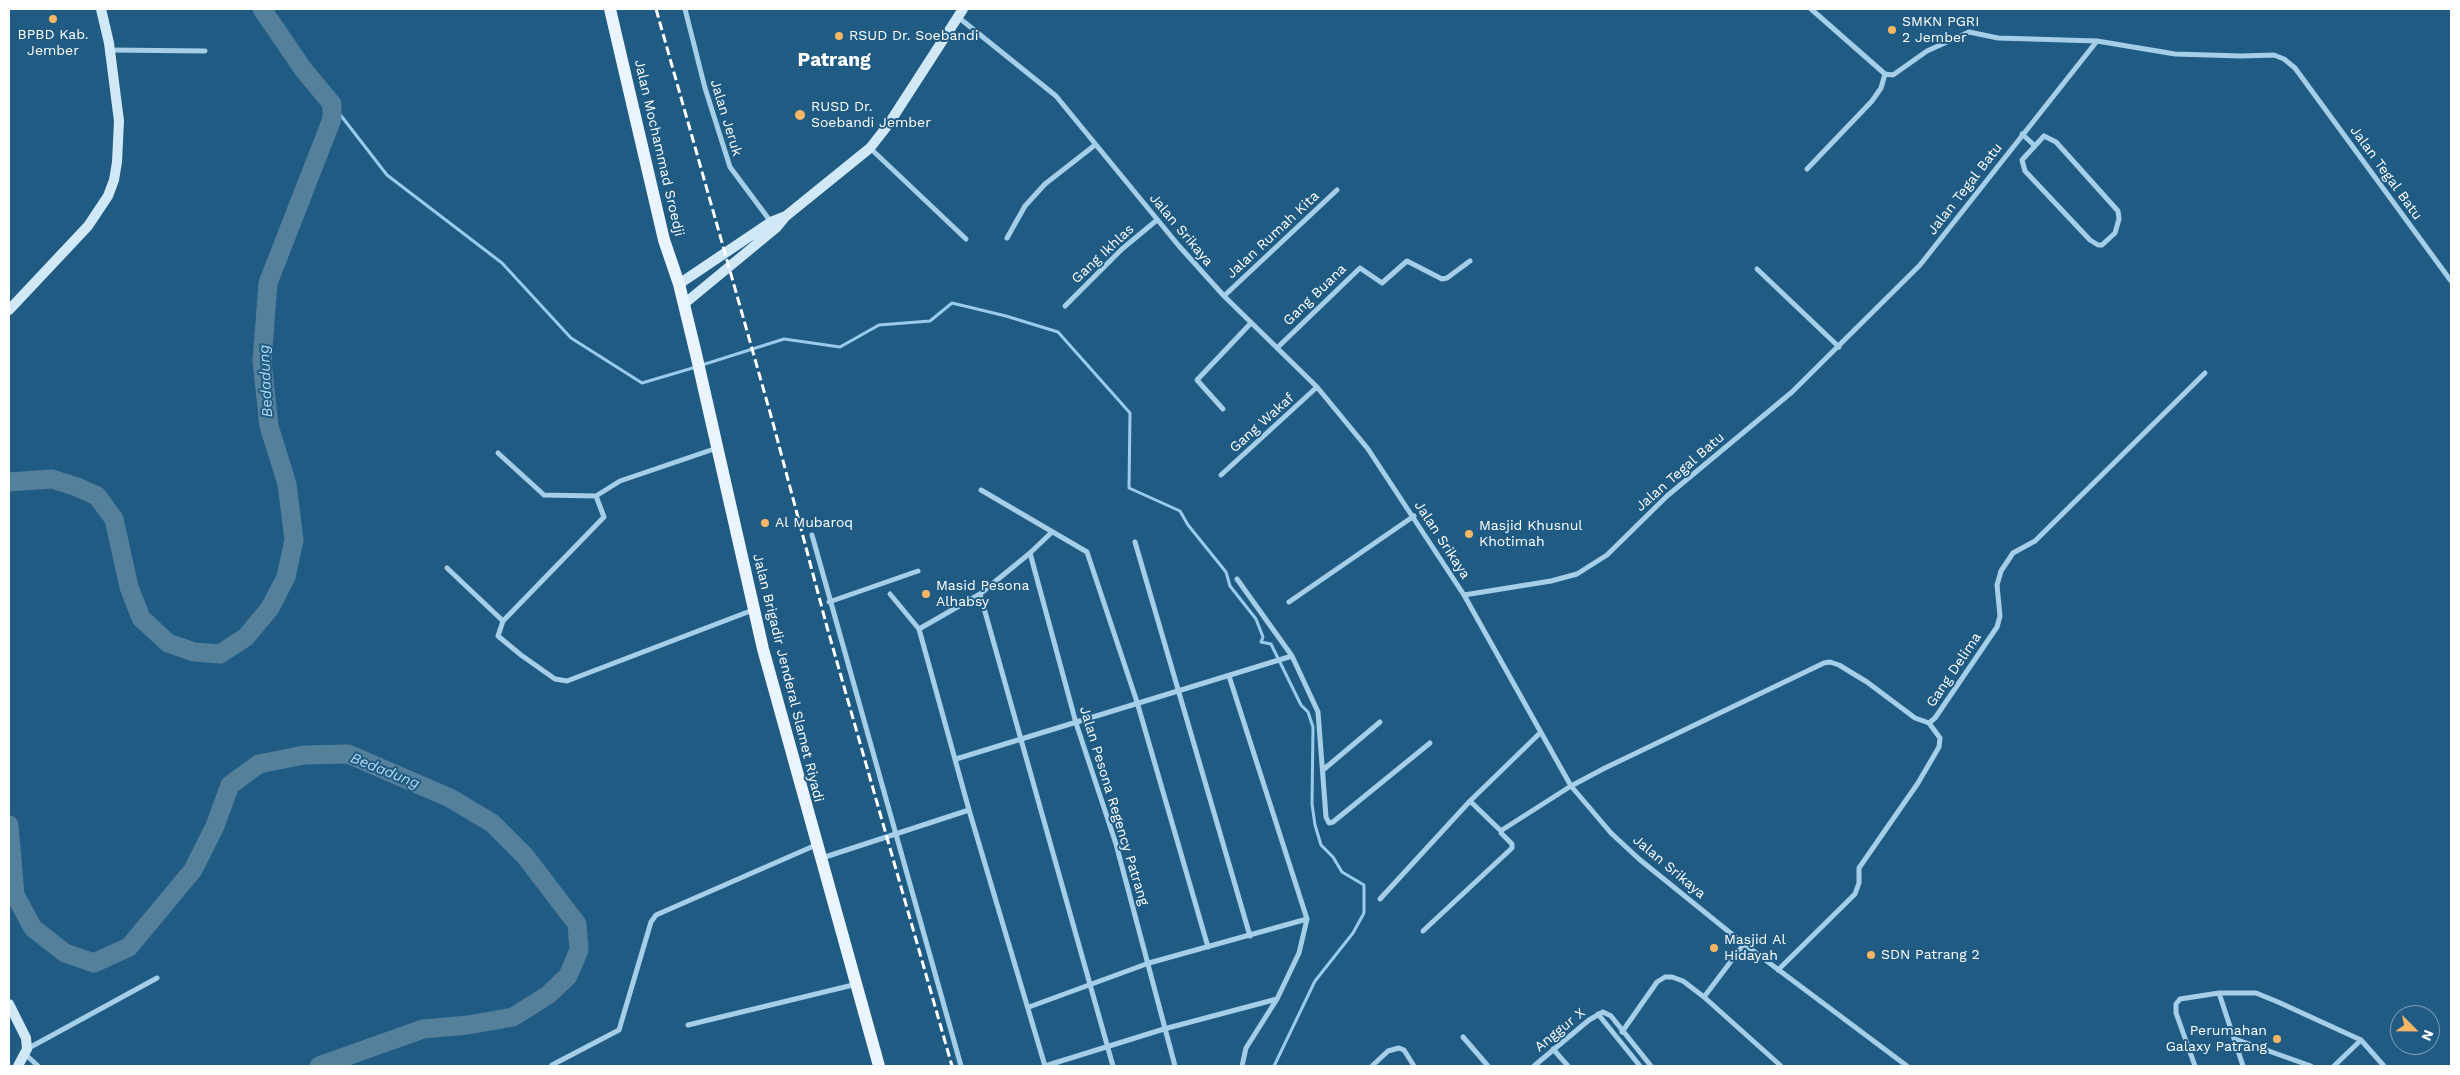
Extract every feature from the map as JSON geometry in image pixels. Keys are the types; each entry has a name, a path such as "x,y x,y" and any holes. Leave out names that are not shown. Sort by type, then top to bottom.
{"main road":[{"path":"9,310 70,248 88,226 108,196 114,180 119,141 117,95 110,50 100,9"},
{"name":"Jalan Mochammad Sroedji","path":"610,9 664,240 682,294"},
{"path":"682,294 776,228 786,216 870,148 960,13"},
{"path":"682,294 772,222 786,216"},
{"name":"Jalan Brigadir Jenderal Slamet Riyadi","path":"682,294 781,720 879,1066"},
{"path":"9,1004 24,1032 26,1051 18,1066"}],"street":[{"name":"Jalan Jeruk","path":"684,9 705,88 730,167 772,222"},
{"path":"1811,9 1885,74 1893,76 1927,51 1969,32 1998,38 2096,40"},
{"name":"Jalan Srikaya","path":"960,13 1056,96 1157,220 1224,296 1318,387 1368,449 1414,516 1464,595 1571,786 1611,833 1639,859 1744,944 1907,1066"},
{"name":"Jalan Tegal Batu","path":"1464,595 1552,581 1577,574 1596,564 1667,496 1792,392 1920,265 2096,40 2175,54 2241,56 2274,54 2284,59 2295,68 2451,281"},
{"path":"110,50 205,51"},
{"path":"1807,169 1872,101 1881,88 1885,74"},
{"path":"2022,134 2035,146"},
{"path":"2044,136 2056,142 2116,208 2119,215 2118,226 2108,241 2102,245 2094,243 2025,171 2022,160 2035,146 2044,136"},
{"path":"1007,238 1025,206 1044,184 1095,145"},
{"path":"870,148 966,239"},
{"name":"Jalan Rumah Kita","path":"1224,296 1337,190"},
{"name":"Gang Ikhlas","path":"1065,306 1122,250 1157,220"},
{"name":"Gang Buana","path":"1277,348 1360,268 1382,283 1407,261 1442,279 1447,278 1470,261"},
{"path":"1757,269 1839,347"},
{"path":"1223,409 1197,380 1251,323"},
{"name":"Gang Delima","path":"1571,786 1827,662 1839,665 1867,682 1915,718 1929,722 1935,718 1997,627 2000,616 1997,585 2001,571 2013,553 2035,540 2205,373"},
{"name":"Gang Wakaf","path":"1221,475 1318,387"},
{"path":"498,453 544,495 596,496 620,481 717,448"},
{"path":"982,490 1087,552 1136,702 1208,947"},
{"path":"596,496 604,517 503,621 497,635 500,640 554,679 562,682 754,610"},
{"path":"1289,602 1414,516"},
{"path":"919,629 980,594 1030,553 1052,532"},
{"path":"812,535 829,602 846,654 961,1066"},
{"path":"1135,542 1250,936"},
{"name":"Jalan Pesona Regency Patrang","path":"1030,553 1076,723 1116,844 1175,1066"},
{"path":"447,568 503,621"},
{"path":"829,602 918,571"},
{"path":"1238,579 1289,657 1318,712 1326,817 1329,823 1333,822 1430,743"},
{"path":"890,594 919,629 969,810 1045,1066 1164,1029 1277,999"},
{"path":"980,594 1092,984 1113,1066"},
{"path":"956,758 1289,657"},
{"path":"1229,676 1307,919 1299,954 1277,999 1250,1039 1242,1065 1234,1066"},
{"path":"1323,770 1380,722"},
{"path":"1778,970 1855,894 1859,883 1859,868 1918,783 1939,747 1940,738 1929,722"},
{"path":"1380,899 1470,801 1540,733"},
{"path":"1501,831 1571,786"},
{"path":"1424,931 1512,848 1512,844 1501,831 1470,801"},
{"path":"821,859 969,810"},
{"path":"552,1065 618,1030 651,922 656,915 817,845"},
{"path":"1029,1007 1149,963 1307,919"},
{"path":"1704,997 1744,944"},
{"path":"1651,1066 1622,1032 1657,982 1664,977 1683,981 1704,997 1782,1066"},
{"path":"38,1066 26,1051 157,978"},
{"path":"688,1025 857,984"},
{"path":"2218,992 2243,1066"},
{"path":"2195,1066 2176,1013 2176,1004 2180,999 2218,992 2256,992 2361,1040 2384,1066"},
{"name":"Anggur X","path":"1534,1066 1553,1049 1603,1012 1608,1014 1622,1032"},
{"path":"1598,1014 1640,1066"},
{"path":"1464,1037 1488,1066"},
{"path":"2235,1039 2311,1066"},
{"path":"2334,1066 2361,1040"},
{"path":"1372,1066 1388,1052 1396,1048 1404,1050 1414,1066"},
{"path":"1553,1049 1568,1066"}],"waterway":[{"name":"Bedadung","path":"9,482 52,479 97,496 114,519 129,587 141,618 168,643 194,652 220,654 246,637 270,608 286,577 294,540 287,484 269,426 262,361 268,283 332,119 332,104 303,69 262,9"},
{"path":"332,104 387,175 502,263 571,338 642,383 696,367"},
{"path":"702,365 784,339 840,347 879,325 930,321 952,303 1006,316 1058,332 1130,413 1129,488 1180,511 1188,525 1226,572 1230,586 1256,619 1263,637 1261,642 1271,644 1301,705 1308,712 1313,727 1312,804 1315,825 1321,845 1333,857 1342,872 1364,885 1364,913 1353,933 1315,981 1274,1066"},
{"name":"Bedadung","path":"9,825 15,895 33,928 65,953 94,963 129,947 193,870 215,826 230,785 259,764 304,755 348,754 450,798 492,823 525,856 577,924 579,950 568,976 548,995 513,1017 468,1025 423,1029 319,1066"}],"railway":[{"path":"656,9 773,423 827,627 952,1066"}],"place":[{"name":"BPBD Kab. Jember","path":"53,19"},
{"name":"SMKN PGRI 2 Jember","path":"1892,30"},
{"name":"RSUD Dr. Soebandi","path":"839,36"},
{"name":"RUSD Dr. Soebandi Jember","path":"800,115"},
{"name":"Al Mubaroq","path":"765,523"},
{"name":"Masjid Khusnul Khotimah","path":"1469,534"},
{"name":"Masid Pesona Alhabsy","path":"926,594"},
{"name":"Masjid Al Hidayah","path":"1714,948"},
{"name":"SDN Patrang 2","path":"1871,955"},
{"name":"Perumahan Galaxy Patrang","path":"2277,1039"}],"district":[{"name":"Patrang","path":"834,60"}]}
